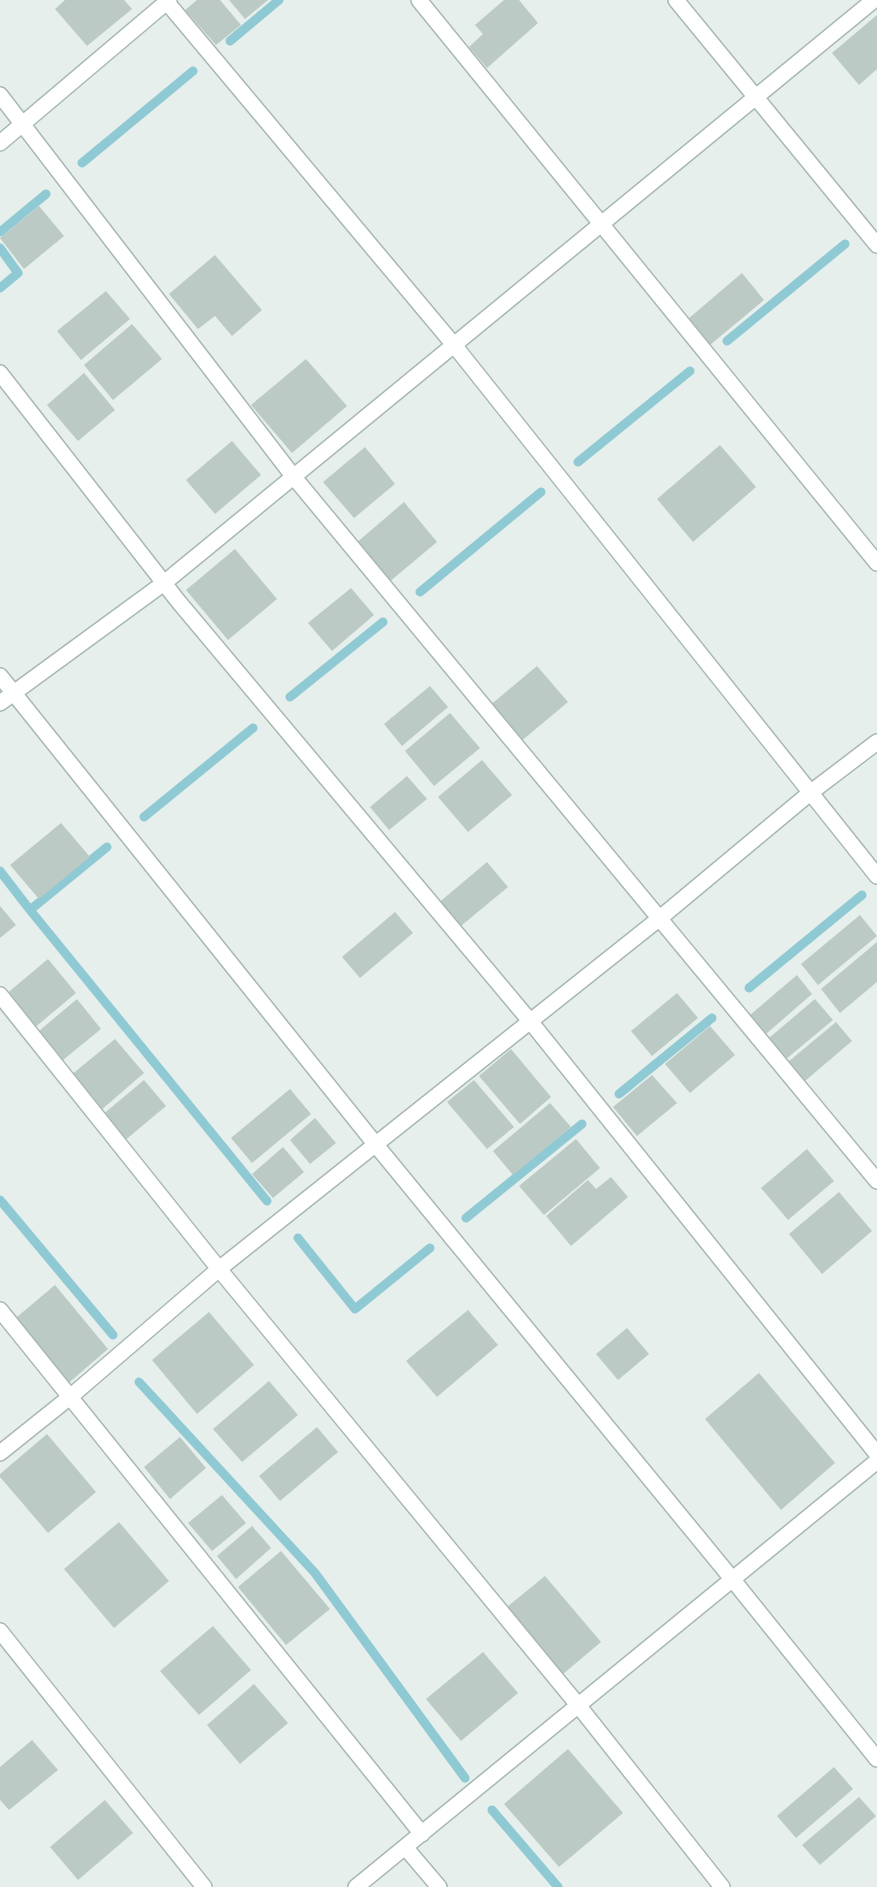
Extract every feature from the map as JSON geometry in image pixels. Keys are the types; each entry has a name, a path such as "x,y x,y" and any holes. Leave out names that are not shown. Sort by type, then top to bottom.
{"street":[{"path":"419,0 877,563"},
{"path":"676,0 877,246"},
{"path":"0,703 164,583 874,0"},
{"path":"0,143 167,1 454,346 877,876"},
{"path":"0,95 293,476 877,1181"},
{"path":"0,373 164,583 530,1021 877,1454"},
{"path":"0,676 376,1145 733,1580 877,1759"},
{"path":"0,1453 70,1397 219,1269 660,918 810,793 877,742"},
{"path":"0,995 219,1269 578,1705 722,1887"},
{"path":"0,1310 422,1834"},
{"path":"356,1887 877,1461"},
{"path":"0,1631 204,1887"},
{"path":"405,1847 439,1887"}],"building":[{"path":"65,0 124,0 132,9 87,46 55,9"},
{"path":"197,0 220,0 241,25 216,45 185,10"},
{"path":"229,0 268,0 245,19"},
{"path":"504,0 519,0 538,23 487,68 469,47 483,34 475,25"},
{"path":"877,15 877,69 859,85 832,53"},
{"path":"39,206 64,236 24,269 0,238"},
{"path":"215,255 262,310 232,336 215,316 198,329 169,294"},
{"path":"742,273 764,300 710,345 688,319"},
{"path":"106,291 130,319 81,360 57,331"},
{"path":"132,324 162,359 113,400 84,365"},
{"path":"306,359 347,406 292,453 251,405"},
{"path":"84,373 115,410 78,441 47,405"},
{"path":"232,441 261,475 215,514 186,480"},
{"path":"720,445 756,487 693,542 657,499"},
{"path":"365,447 395,484 354,518 323,482"},
{"path":"404,502 437,542 388,583 355,544"},
{"path":"235,549 277,599 228,640 186,590"},
{"path":"351,588 374,615 332,651 308,623"},
{"path":"537,666 568,702 519,743 488,707"},
{"path":"430,686 448,707 402,746 384,724"},
{"path":"450,713 480,748 434,786 405,751"},
{"path":"482,760 512,795 468,832 438,797"},
{"path":"407,776 427,799 389,830 370,807"},
{"path":"61,823 90,857 39,899 10,865"},
{"path":"487,862 508,887 456,930 436,905"},
{"path":"0,906 16,925 0,938"},
{"path":"395,912 413,933 360,978 342,957"},
{"path":"860,915 877,936 818,985 801,964"},
{"path":"877,942 877,982 840,1013 821,989"},
{"path":"48,959 76,993 33,1029 5,995"},
{"path":"797,975 812,994 766,1034 750,1015"},
{"path":"677,993 698,1018 652,1056 631,1031"},
{"path":"77,999 101,1029 63,1060 39,1031"},
{"path":"815,999 833,1020 786,1059 769,1038"},
{"path":"836,1022 852,1041 805,1081 788,1062"},
{"path":"710,1026 735,1055 690,1093 665,1064"},
{"path":"115,1039 144,1073 100,1111 70,1076"},
{"path":"511,1049 551,1097 520,1124 479,1076"},
{"path":"652,1075 677,1103 637,1136 613,1107"},
{"path":"144,1080 166,1106 123,1142 101,1116"},
{"path":"474,1080 514,1127 487,1149 447,1102"},
{"path":"290,1089 311,1114 252,1163 231,1138"},
{"path":"550,1103 571,1127 513,1175 493,1151"},
{"path":"315,1118 336,1143 310,1164 290,1140"},
{"path":"576,1139 600,1168 544,1215 519,1186"},
{"path":"283,1147 304,1172 273,1198 252,1174"},
{"path":"807,1149 834,1181 788,1220 761,1188"},
{"path":"611,1177 628,1197 571,1246 546,1216 588,1180 596,1189"},
{"path":"839,1192 872,1231 822,1274 789,1234"},
{"path":"55,1285 108,1349 65,1386 11,1322"},
{"path":"468,1310 498,1345 437,1397 406,1361"},
{"path":"209,1312 254,1365 197,1414 152,1360"},
{"path":"627,1328 649,1354 618,1380 596,1354"},
{"path":"759,1373 835,1463 781,1510 705,1419"},
{"path":"269,1381 298,1415 242,1462 213,1429"},
{"path":"317,1427 338,1452 280,1501 259,1476"},
{"path":"47,1434 96,1492 48,1533 0,1477 0,1474"},
{"path":"180,1437 206,1468 170,1499 144,1467"},
{"path":"222,1495 246,1523 212,1551 188,1523"},
{"path":"119,1522 169,1581 114,1628 64,1569"},
{"path":"252,1526 271,1548 236,1579 217,1556"},
{"path":"281,1551 330,1609 286,1645 238,1587"},
{"path":"545,1576 601,1642 563,1674 507,1607"},
{"path":"213,1626 251,1670 199,1715 160,1671"},
{"path":"483,1652 518,1693 461,1741 426,1699"},
{"path":"254,1684 288,1723 240,1764 207,1725"},
{"path":"32,1740 58,1770 9,1810 0,1800 0,1767"},
{"path":"568,1749 623,1813 559,1867 504,1804"},
{"path":"834,1767 853,1789 796,1838 777,1816"},
{"path":"859,1797 876,1816 820,1865 802,1845"},
{"path":"105,1800 133,1833 78,1880 50,1847"}],"waterway":[{"path":"230,41 279,0"},
{"path":"82,163 193,71"},
{"path":"0,232 46,194"},
{"path":"727,341 845,244"},
{"path":"0,248 18,273 0,288"},
{"path":"578,462 690,371"},
{"path":"420,592 541,492"},
{"path":"290,697 383,622"},
{"path":"144,817 253,728"},
{"path":"107,847 30,910 267,1201"},
{"path":"0,871 30,910"},
{"path":"749,988 862,895"},
{"path":"619,1094 712,1018"},
{"path":"466,1218 582,1124"},
{"path":"0,1200 113,1335"},
{"path":"298,1238 355,1309 430,1248"},
{"path":"139,1382 315,1573 465,1778"},
{"path":"492,1810 558,1887"}]}
